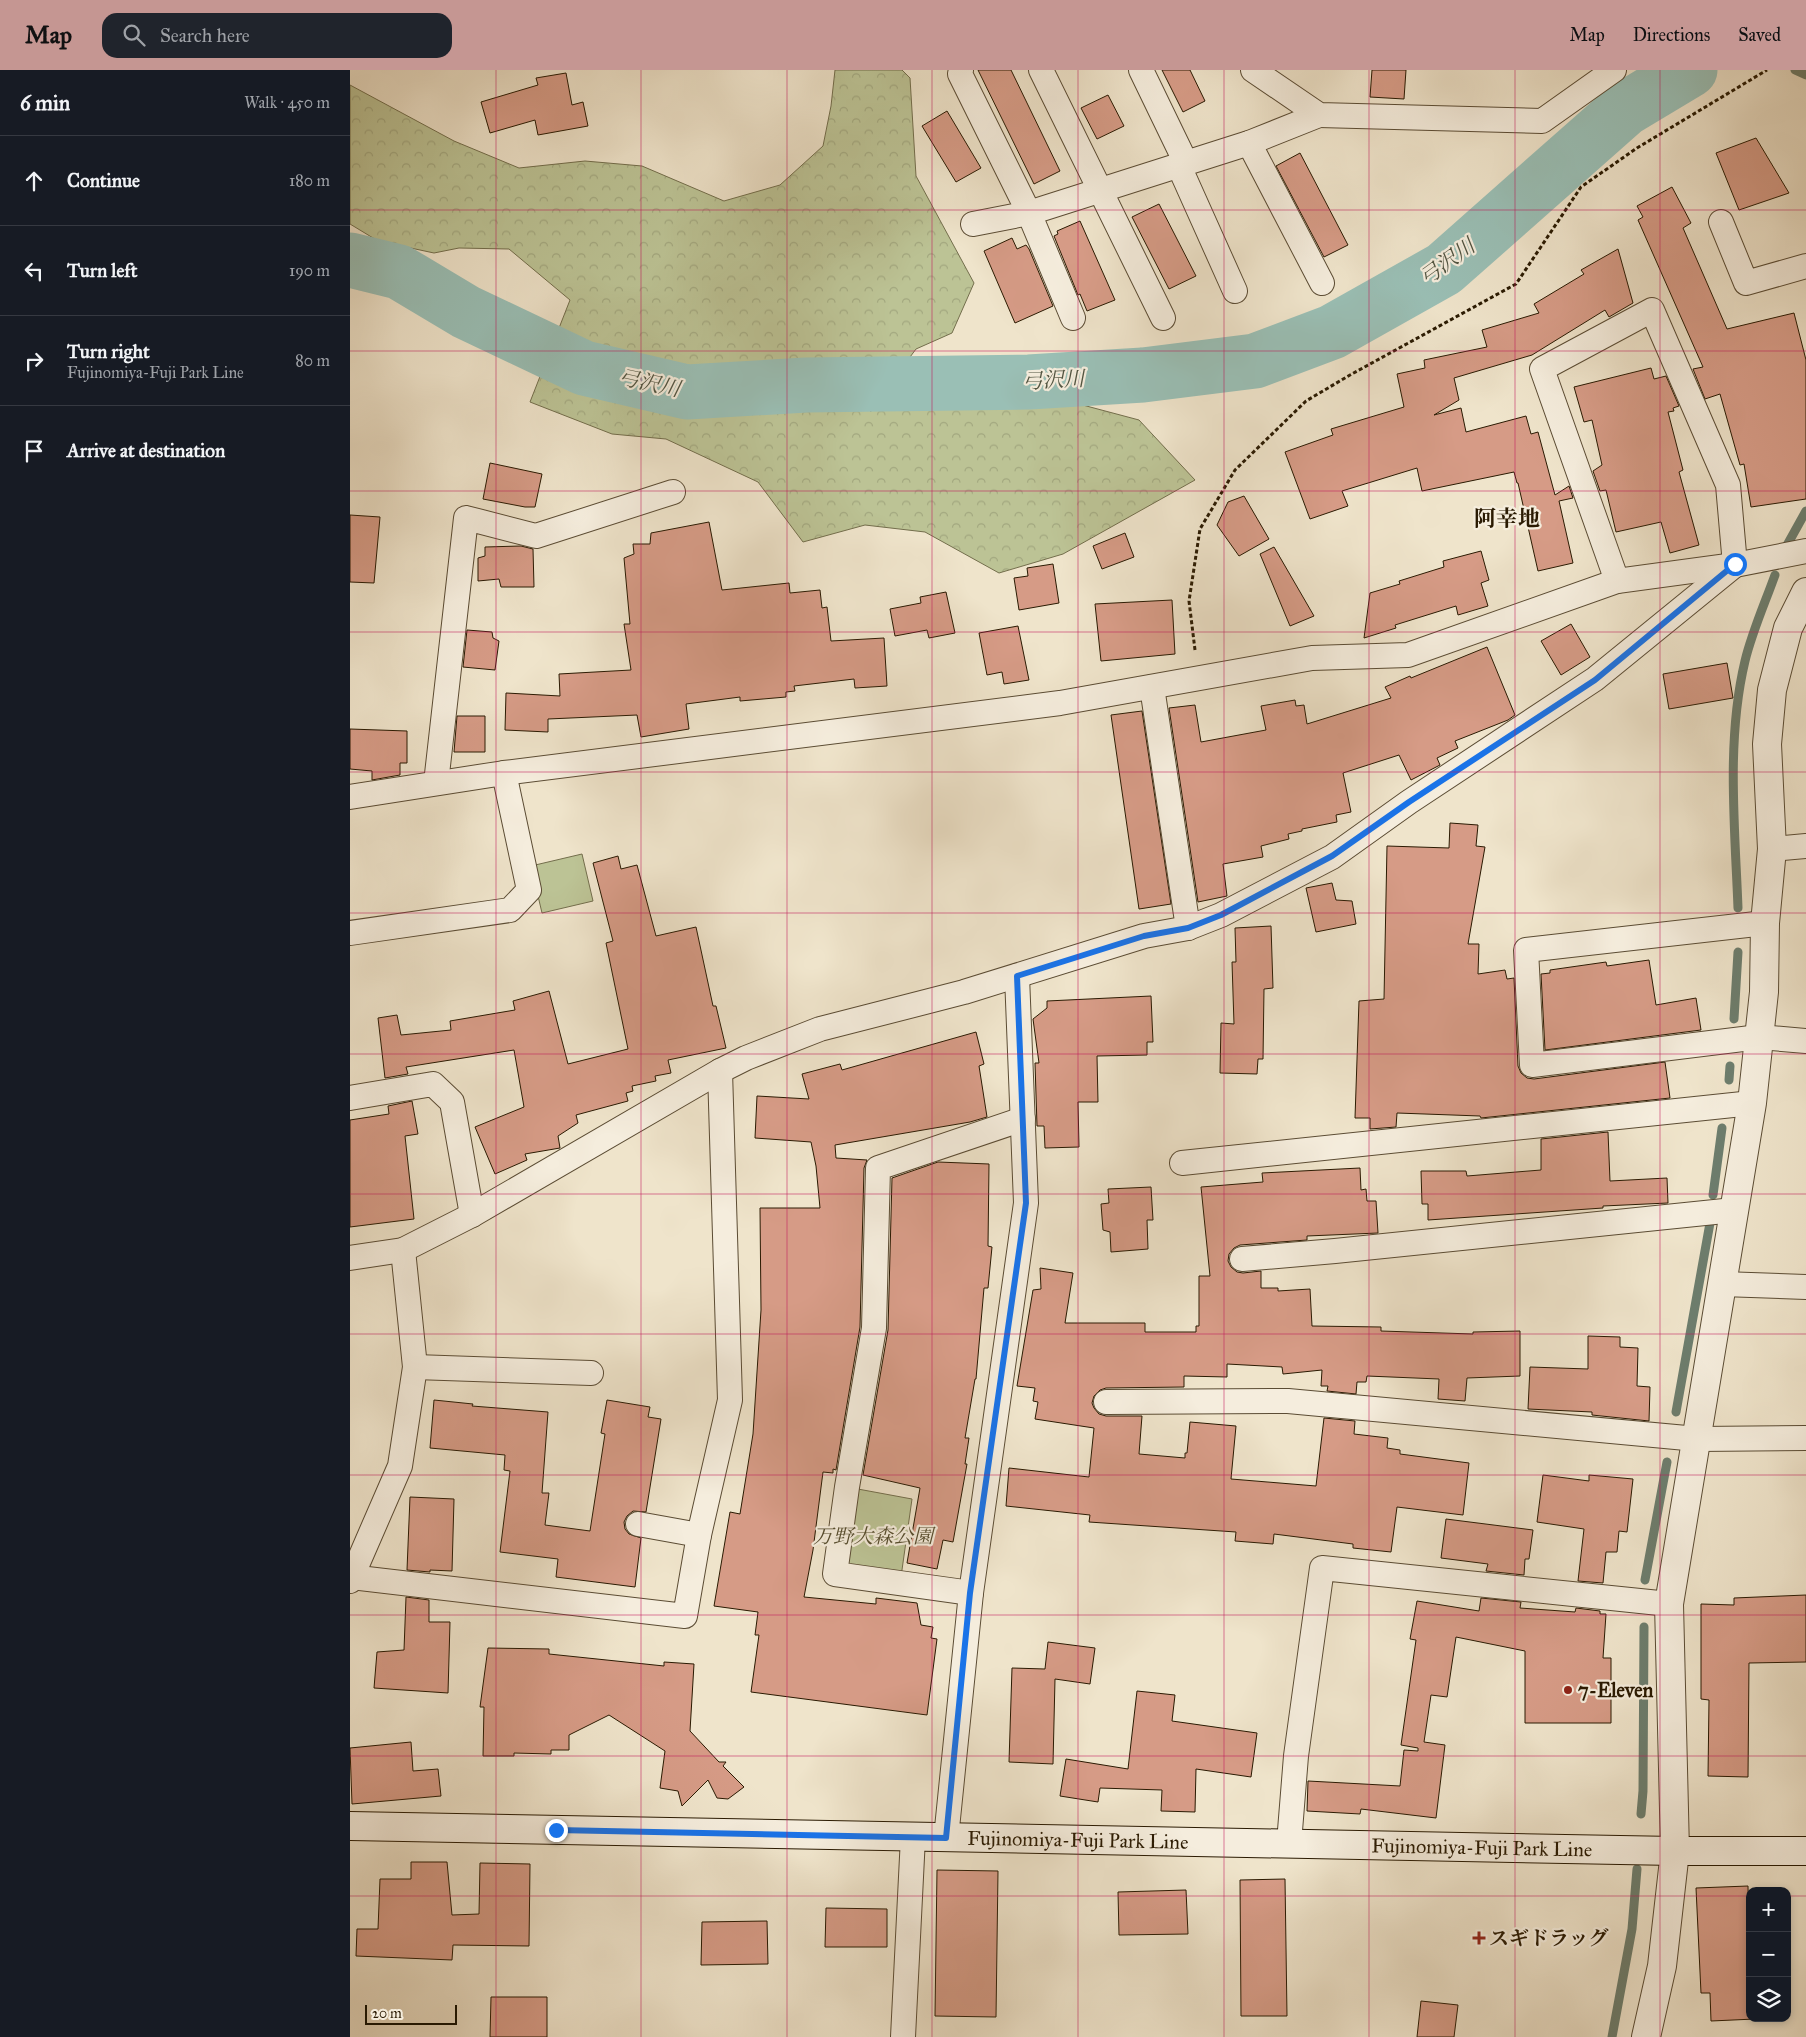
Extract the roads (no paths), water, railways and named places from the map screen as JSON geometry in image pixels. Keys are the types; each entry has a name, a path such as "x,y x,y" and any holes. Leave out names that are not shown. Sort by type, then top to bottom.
{"street":[{"path":"961,70 960,74 1028,213 1073,318"},
{"path":"1041,70 1163,318"},
{"path":"1141,70 1235,290"},
{"path":"1253,70 1319,115"},
{"path":"973,224 1028,213 1249,143 1319,115 1542,121 1614,70"},
{"path":"1249,143 1322,282"},
{"path":"1720,222 1746,283 1806,266"},
{"path":"1617,581 1542,369 1652,310 1728,485 1735,564"},
{"path":"436,783 466,518 536,536 673,492"},
{"path":"350,797 504,772 1060,703 1312,658 1408,655 1617,581 1735,564 1806,551"},
{"path":"350,1258 403,1250 472,1215 720,1071 746,1058 820,1029 964,992 1144,936 1188,928 1221,915 1332,856 1409,802 1595,680 1735,564"},
{"path":"1646,2037 1662,1966 1675,1851 1669,1604 1752,1103 1764,992 1765,923 1772,849 1767,744 1772,690 1788,628 1806,592"},
{"path":"1152,687 1188,928"},
{"path":"350,933 510,910 523,897 529,890 504,772"},
{"path":"1772,849 1806,846"},
{"path":"1765,923 1526,950 1532,1065 1759,1037 1806,1041"},
{"path":"946,1838 970,1593 1026,1203 1017,976"},
{"path":"403,1250 415,1367 400,1466 350,1579 685,1616 699,1535 730,1400 720,1071"},
{"path":"350,1098 433,1084 452,1102 472,1215"},
{"path":"1182,1163 1752,1103"},
{"path":"970,1593 835,1574 847,1487 874,1328 878,1168 1023,1119"},
{"path":"1242,1259 1734,1210"},
{"path":"1722,1284 1806,1287"},
{"path":"415,1367 591,1373"},
{"path":"1106,1402 1288,1401 1697,1439 1806,1438"},
{"path":"638,1524 699,1535"},
{"path":"1289,1843 1296,1756 1322,1568 1669,1604"},
{"name":"Fujinomiya-Fuji Park Line","path":"350,1826 1675,1851 1806,1851"},
{"path":"904,2037 913,1837"}],"waterway":[{"name":"弓沢川","path":"350,260 399,272 466,312 584,368 687,392 806,385 1029,382 1143,375 1255,361 1332,332 1444,269 1625,109 1690,70"},
{"path":"1795,70 1806,75"},
{"path":"1786,547 1806,511"},
{"path":"1738,908 1733,784 1735,722 1745,661 1775,575"},
{"path":"1734,1019 1738,952"},
{"path":"1729,1080 1730,1066"},
{"path":"1713,1195 1722,1128"},
{"path":"1676,1412 1710,1223"},
{"path":"1645,1580 1667,1462"},
{"path":"1641,1814 1643,1791 1644,1627"},
{"path":"1612,2037 1632,1929 1637,1869"}],"place":[{"name":"7-Eleven","path":"1568,1690"},
{"name":"スギドラッグ","path":"1479,1938"}],"district":[{"name":"阿幸地","path":"1507,518"}],"park label":[{"name":"万野大森公園","path":"873,1536"}]}
